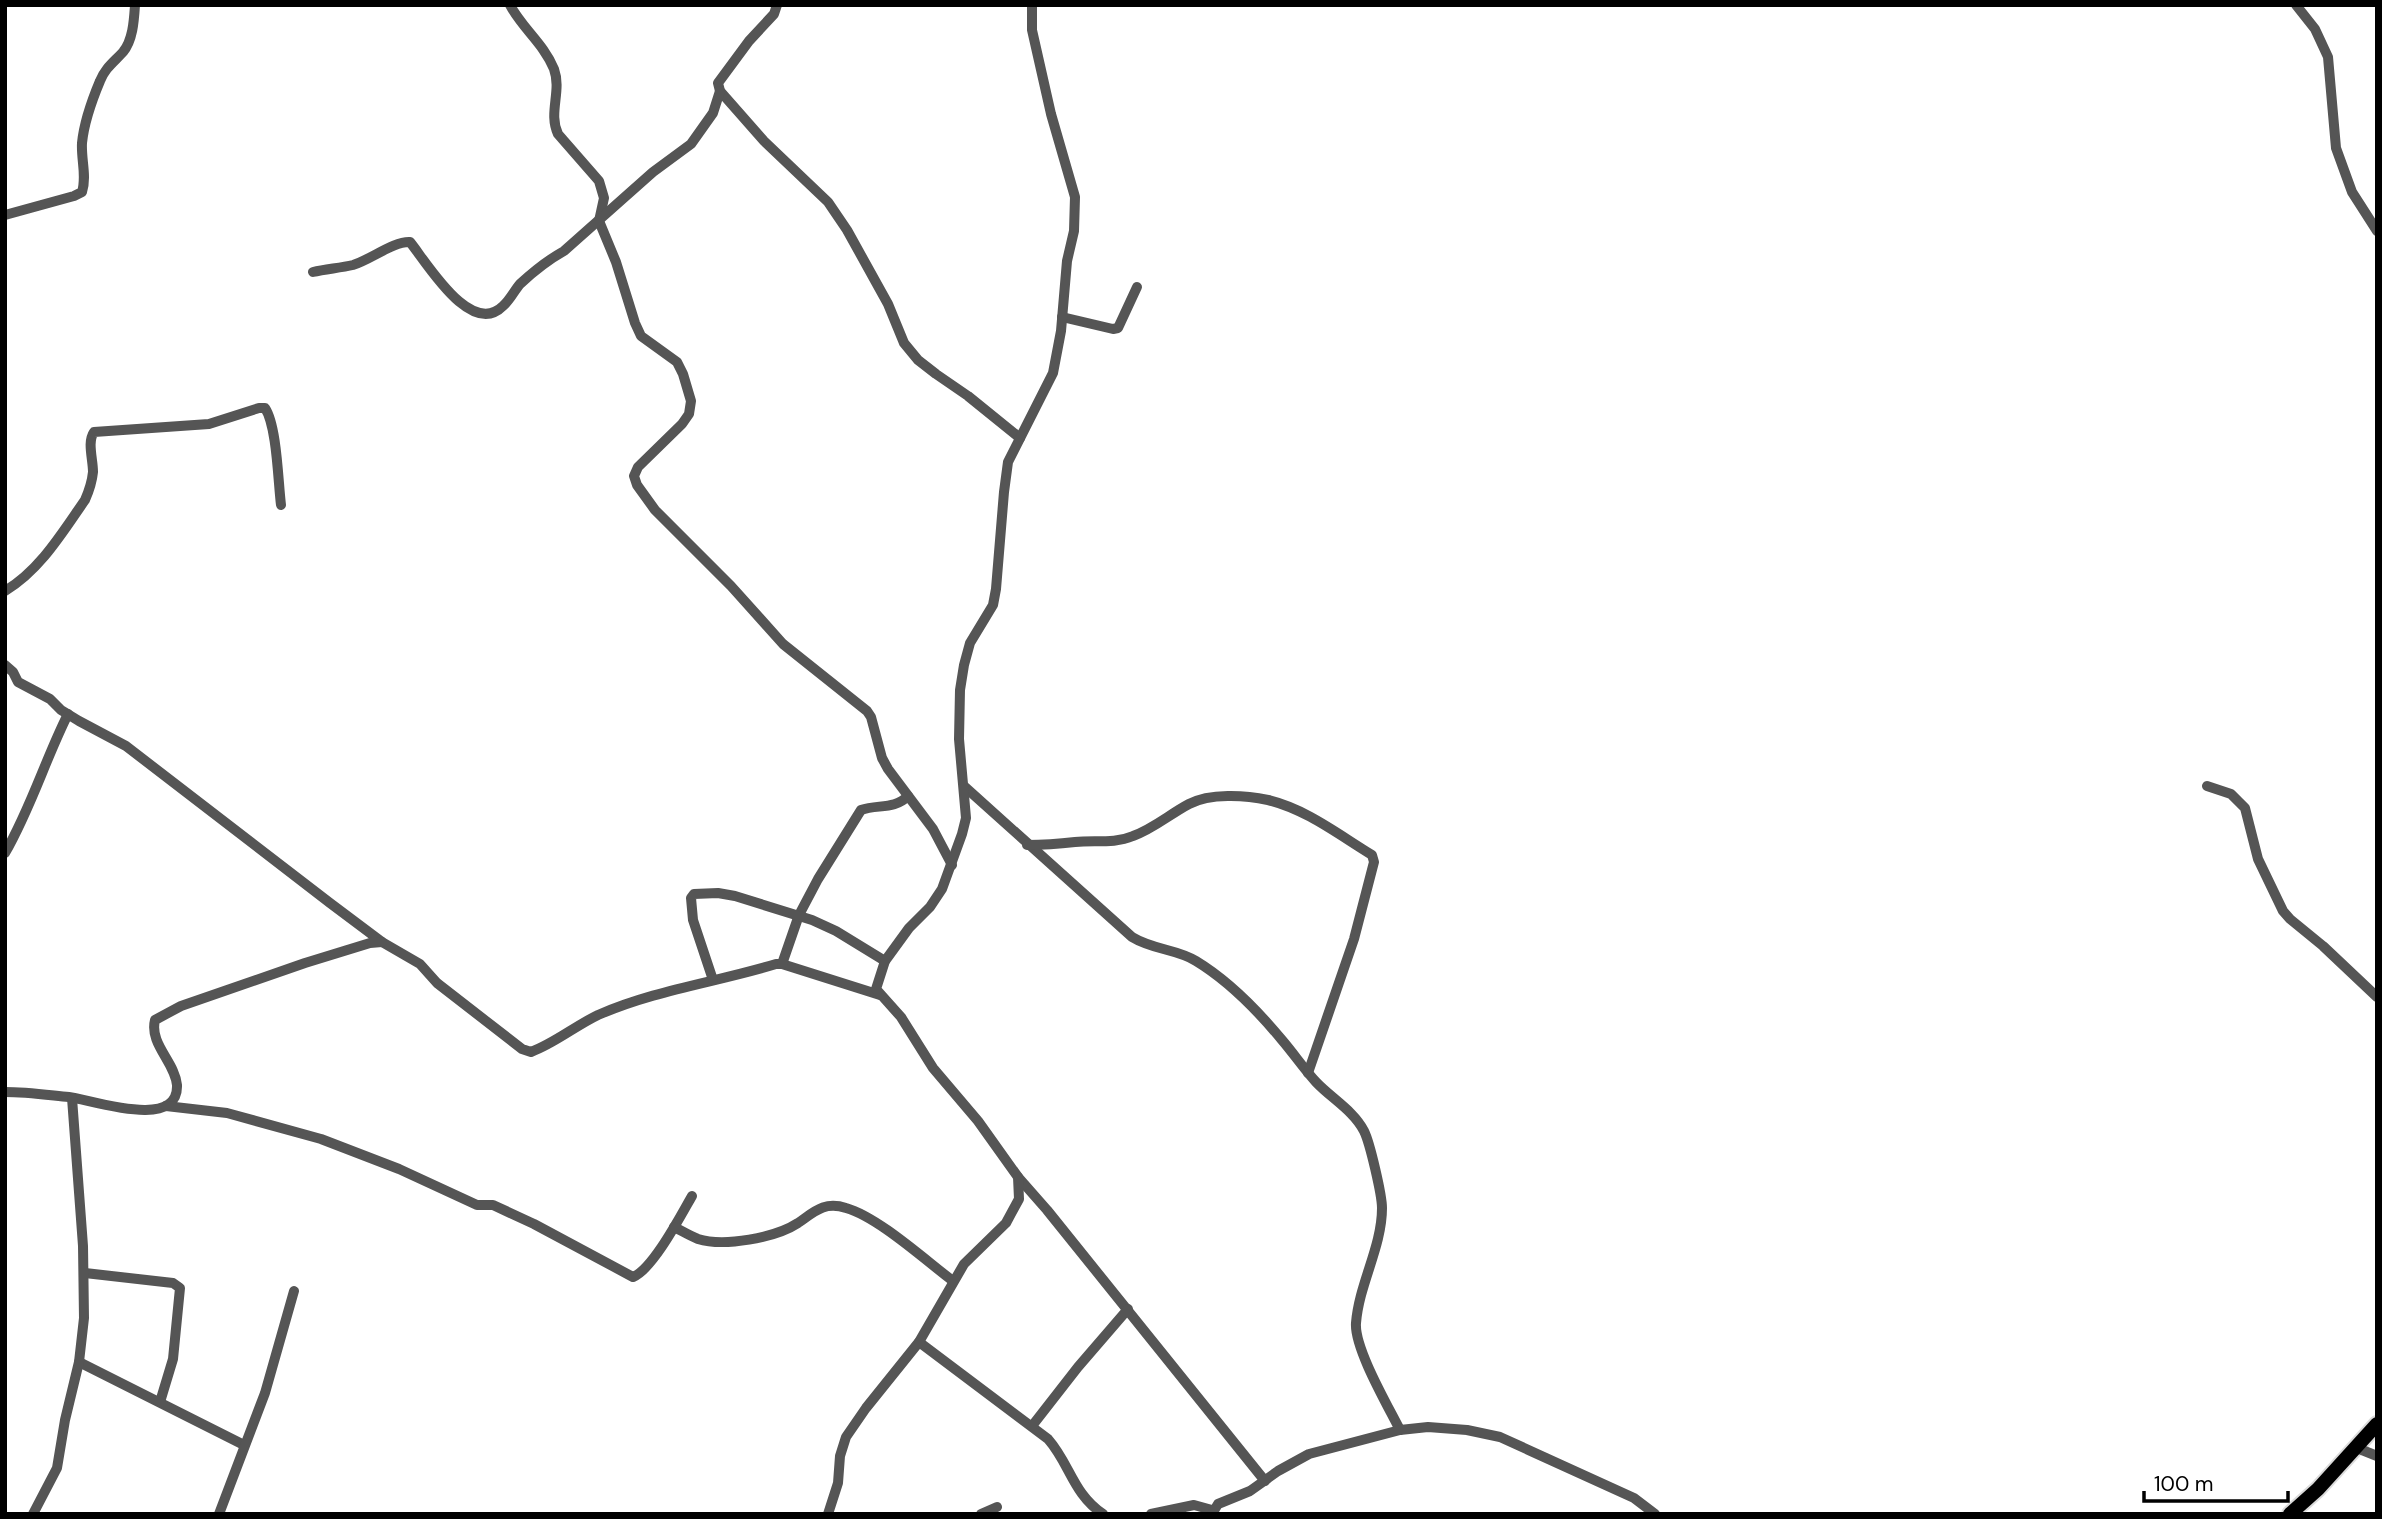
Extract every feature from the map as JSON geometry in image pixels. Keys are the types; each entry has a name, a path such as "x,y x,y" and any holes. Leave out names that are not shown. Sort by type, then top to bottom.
{"main road":[{"path":"2292,1513 2318,1489 2377,1424"}],"street":[{"path":"5,215 82,192 84,130 100,79 106,68 124,51 130,38 135,5"},
{"path":"510,5 544,50 553,68 557,80 554,125 558,134 598,181 604,198 599,221 641,336 677,362 684,374 691,401 689,414 635,471 637,485 655,510 731,586 783,644 867,711 874,725 882,758 933,829 952,865"},
{"path":"777,5 774,14 761,26 718,83 720,90 764,141 828,202 847,230 888,304 904,343 918,360 1020,438"},
{"path":"1032,5 1032,30 1051,114 1075,197 1074,231 1067,261 1062,317 1053,373 1008,462 993,605 970,643 960,690 959,739 967,817 952,865 936,898 909,928 885,961 876,989 893,1007 933,1068 978,1121 1018,1177 1265,1481"},
{"path":"2296,5 2315,29 2328,58 2336,148 2352,192 2377,231"},
{"path":"313,272 353,265 410,242 438,280 458,300 475,312 495,312 520,285 599,221 653,172 691,144 713,113 720,90"},
{"path":"1062,317 1118,328 1138,287"},
{"path":"5,591 44,557 85,500 93,472 90,438 94,432 209,424 265,408 272,430 281,505"},
{"path":"5,665 13,672 18,682 126,746 382,942 420,964 437,983 522,1049 531,1052 596,1016 663,992 782,964 880,995"},
{"path":"5,853 33,800 53,745 68,714"},
{"path":"2207,786 2231,794 2245,808 2258,859 2283,911 2377,997"},
{"path":"965,788 1132,937 1146,945 1195,960 1234,990 1281,1039 1308,1073 1360,1124 1367,1138 1382,1207 1356,1330 1369,1365 1400,1430"},
{"path":"782,964 799,915 818,878 861,810 895,806 908,796"},
{"path":"1027,845 1114,842 1157,825 1192,802 1242,797 1268,800 1292,808 1372,855 1374,862 1354,939 1308,1073"},
{"path":"713,980 693,920 692,895 718,893 736,896 799,915 836,931 885,961"},
{"path":"5,1092 72,1097 118,1108 153,1110 166,1106 173,1100 177,1084 154,1034 155,1020 181,1006 305,963 370,943 382,942"},
{"path":"33,1514 57,1468 79,1362 84,1318 85,1273 72,1097"},
{"path":"166,1106 227,1113 321,1139 399,1169 477,1205 493,1205 534,1224 629,1276 637,1276 642,1272 692,1196"},
{"path":"828,1514 838,1483 840,1456 846,1437 919,1342 964,1264 1014,1212 1019,1199 1018,1177"},
{"path":"674,1227 698,1239 715,1242 739,1241 789,1227 813,1210 836,1206 846,1208 889,1232 953,1281"},
{"path":"85,1273 173,1283 180,1288 173,1359 160,1402"},
{"path":"219,1514 265,1393 294,1291"},
{"path":"1032,1426 1078,1367 1128,1310"},
{"path":"919,1342 1032,1426 1054,1446 1079,1491 1103,1514"},
{"path":"79,1362 244,1445"},
{"path":"1151,1514 1194,1505 1212,1512 1223,1502 1242,1495 1309,1454 1400,1430 1437,1427 1485,1432 1500,1437 1634,1498 1655,1514"},
{"path":"2357,1448 2377,1456"},
{"path":"981,1514 997,1507"}]}
